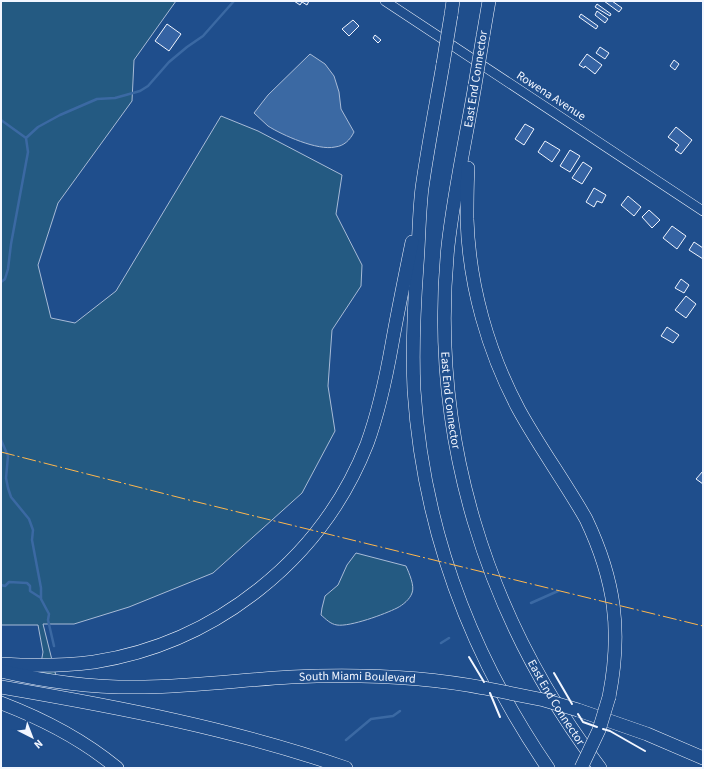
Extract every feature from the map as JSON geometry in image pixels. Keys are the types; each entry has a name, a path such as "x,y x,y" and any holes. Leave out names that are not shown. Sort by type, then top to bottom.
{"highway":[{"path":"1,664 42,666 78,664 114,658 166,643 199,628 231,610 270,581 300,551 323,523 343,493 360,461 373,426 387,374 422,189 453,1"},
{"name":"East End Connector","path":"489,1 451,225 446,281 445,317 447,366 453,423 468,499 486,559 512,624 552,698 582,744 600,768"},
{"path":"468,125 468,232 473,274 480,309 493,350 511,394 586,519 594,535 606,569 614,605 616,642 613,677 609,697 599,730 581,768"},
{"path":"422,189 413,353 422,464 438,536 449,572 475,640 508,706 548,768"},
{"name":"South Miami Boulevard","path":"1,671 55,682 121,687 169,686 290,678 363,676 436,680 544,700 648,734 703,758"},
{"path":"1,687 186,722 258,740 346,768"},
{"path":"1,703 35,716 67,733 97,752 117,768"}],"street":[{"name":"Rowena Avenue","path":"385,1 703,211"}],"shaded area":[{"path":"1,1 176,1 134,60 132,101 58,203 38,265 51,318 75,323 116,291 221,116 258,131 342,175 336,214 362,265 361,286 332,330 328,386 335,431 302,493 213,573 129,607 74,624 43,624 56,676 39,674 43,652 38,625 1,625"},
{"path":"310,54 325,64 334,76 339,92 341,109 354,132 351,138 338,146 328,148 319,147 291,138 268,126 254,113 268,95"},
{"path":"356,553 406,566 413,590 408,600 397,608 367,620 337,625 328,621 321,615 325,596 338,585 347,565"}],"building":[{"path":"294,1 309,1 307,5 302,2 300,5"},
{"path":"604,1 612,1 622,8 619,12"},
{"path":"597,4 611,14 610,16 595,7"},
{"path":"597,11 608,19 605,23 595,15"},
{"path":"581,14 598,26 596,29 579,17"},
{"path":"353,20 359,26 349,36 342,29"},
{"path":"167,24 181,34 169,51 155,41"},
{"path":"375,35 381,40 378,43 373,38"},
{"path":"600,47 609,53 605,59 596,53"},
{"path":"587,54 602,65 595,74 585,66 584,68 579,65"},
{"path":"674,60 679,64 675,70 670,66"},
{"path":"525,124 534,129 524,145 515,139"},
{"path":"676,127 692,140 681,154 675,150 679,145 668,137"},
{"path":"545,141 560,150 552,162 538,152"},
{"path":"570,150 580,156 570,172 560,166"},
{"path":"583,162 592,168 582,184 572,178"},
{"path":"594,188 606,195 602,203 597,201 594,207 586,202"},
{"path":"628,196 641,207 634,216 621,205"},
{"path":"649,210 660,220 652,228 642,217"},
{"path":"672,226 686,236 677,249 663,238"},
{"path":"694,242 703,248 703,259 689,250"},
{"path":"681,279 689,285 684,293 675,288"},
{"path":"686,296 696,304 686,318 675,310"},
{"path":"667,327 679,335 673,343 661,336"},
{"path":"703,471 703,484 696,479"}],"waterway":[{"path":"26,138 38,127 60,115 97,99 115,98 140,91 148,86 169,62 203,36 234,1"},
{"path":"1,120 26,138 28,152 11,244 8,269 5,279 1,282"},
{"path":"1,440 8,456 6,478 11,497 29,519 33,530 32,540 41,588 41,599 49,614 48,620 54,646"},
{"path":"1,585 5,586 9,582 27,583 30,586 30,591 41,598"},
{"path":"531,603 558,591"},
{"path":"441,643 449,638"},
{"path":"346,740 371,719 393,716 400,711"}],"wall":[{"path":"469,657 484,682"},
{"path":"554,673 572,704"},
{"path":"490,693 500,717"},
{"path":"578,714 583,722 597,727"},
{"path":"603,729 610,731 645,751"}],"power":[{"path":"1,452 189,500 703,626"}]}
